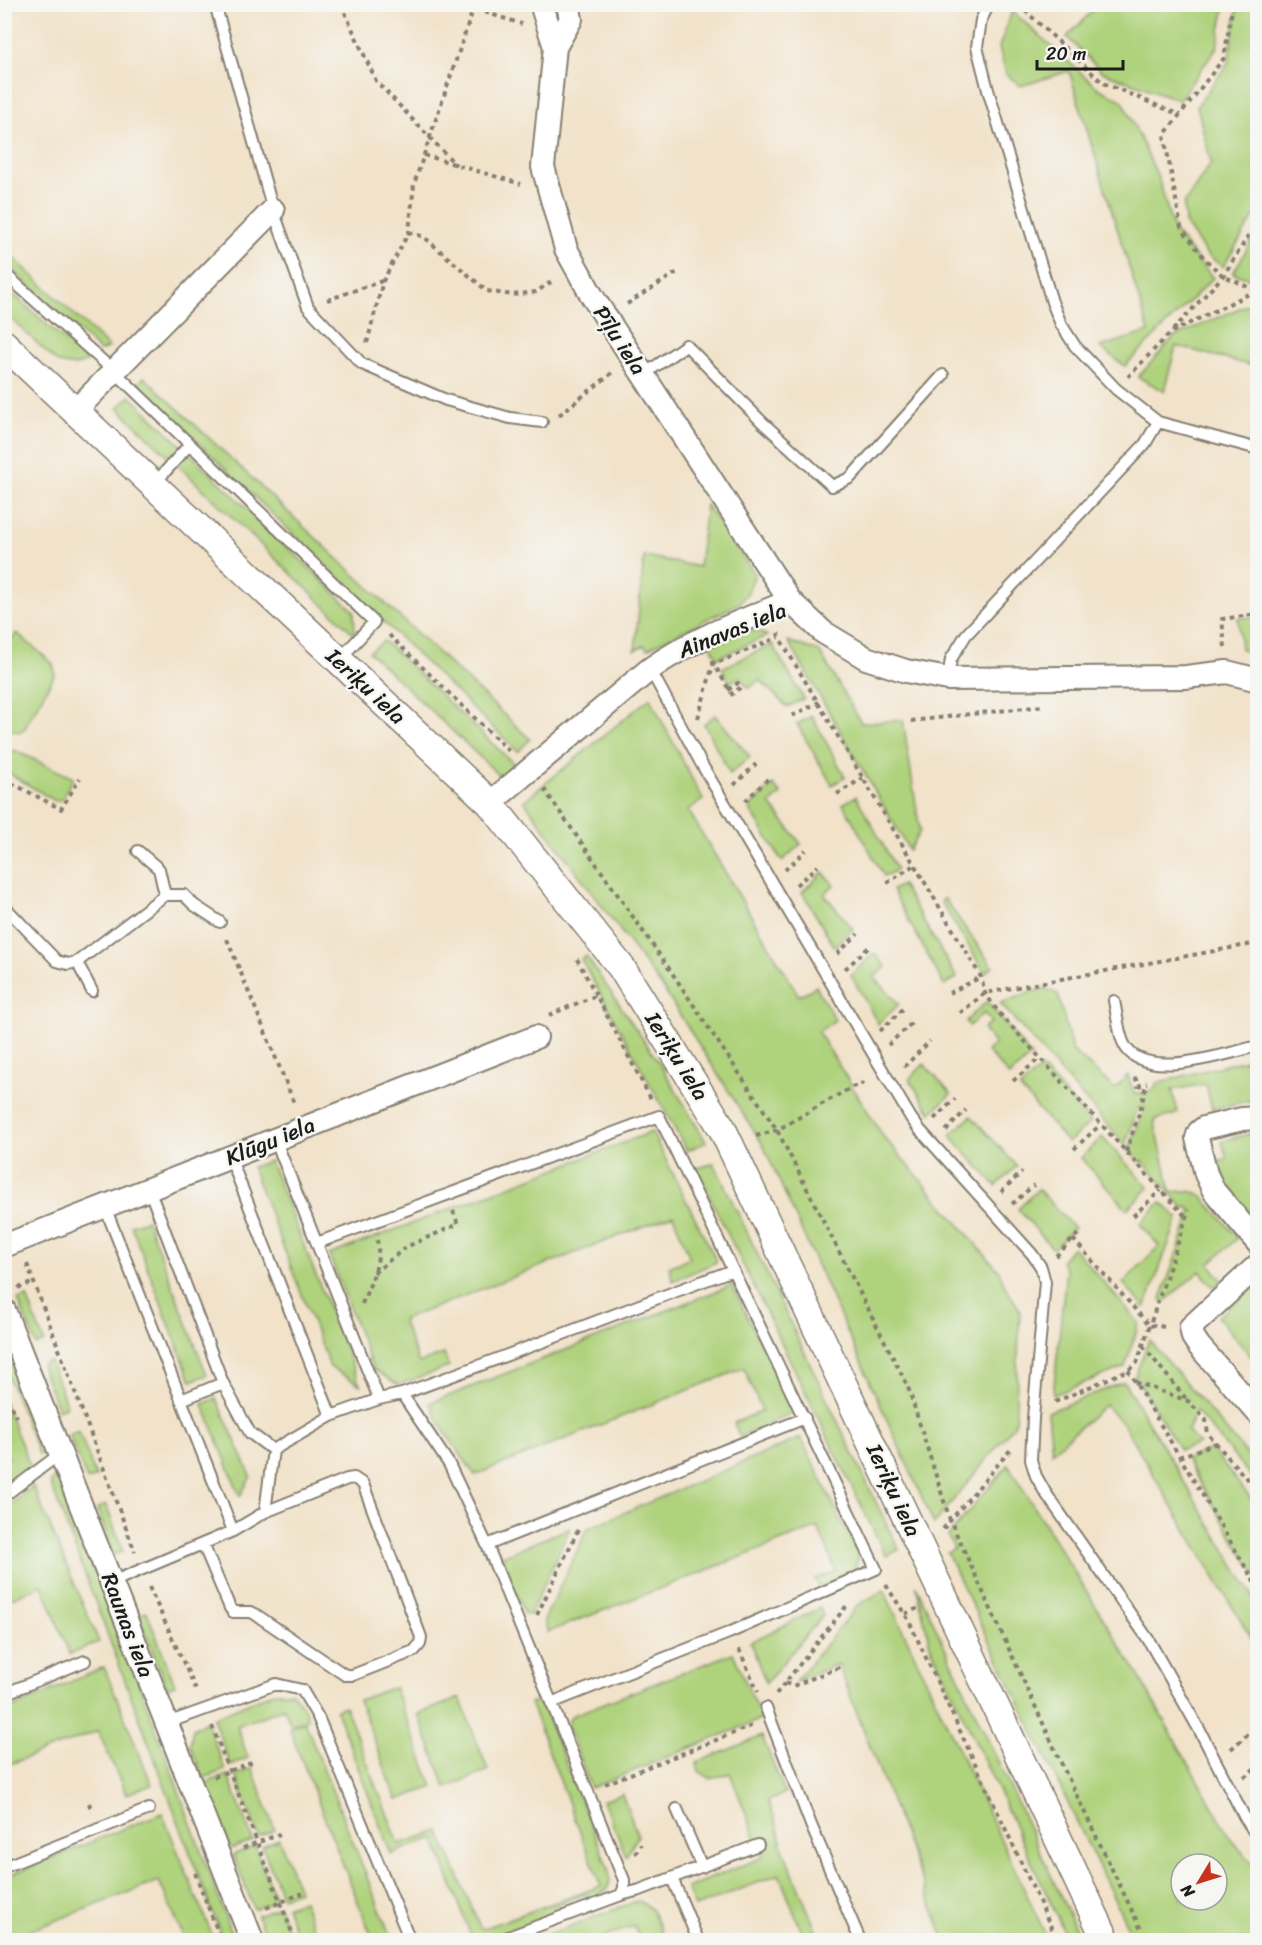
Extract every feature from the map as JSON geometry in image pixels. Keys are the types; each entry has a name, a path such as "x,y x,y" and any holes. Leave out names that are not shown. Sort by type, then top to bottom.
{"street":[{"name":"Pīļu iela","path":"546,4 543,10 552,40 543,167 566,249 782,605"},
{"name":"Pīļu iela","path":"552,40 571,19 568,4"},
{"path":"76,410 273,210"},
{"name":"Ieriķu iela","path":"4,344 490,803 621,967 730,1144 1106,1941"},
{"name":"Ainavas iela","path":"490,803 534,776 650,669 668,656 700,639 782,605 866,658 906,672 948,679 1186,677 1227,672 1257,680"},
{"name":"Klūgu iela","path":"12,1244 536,1037"},
{"path":"1257,1118 1204,1128 1199,1132 1197,1138 1206,1174 1214,1191 1257,1243"},
{"path":"1257,1265 1191,1327 1193,1337 1199,1346 1257,1413"},
{"name":"Raunas iela","path":"5,1311 252,1941"}],"lane":[{"path":"215,4 273,210 308,307 362,364 446,400 510,418 542,422"},
{"path":"988,4 981,20 977,47 1052,302 1061,324 1075,346 1116,389 1158,422 1257,449"},
{"path":"4,273 114,371 374,622 339,661"},
{"path":"638,367 686,345 762,422 832,486 850,478 943,375"},
{"path":"948,679 951,659 966,635 1145,444 1158,422"},
{"path":"154,484 190,444"},
{"path":"650,669 702,765 920,1130 1032,1254 1041,1267 1045,1282 1031,1460 1036,1476 1148,1639 1257,1838"},
{"path":"138,851 159,868 165,895"},
{"path":"4,906 57,961 68,964 77,962 165,895 184,895 220,922"},
{"path":"77,962 92,991"},
{"path":"1114,1001 1123,1044 1137,1059 1160,1065 1176,1064 1257,1046"},
{"path":"317,1243 659,1116 876,1569 731,1632 551,1703"},
{"path":"275,1139 379,1399"},
{"path":"230,1157 331,1416"},
{"path":"149,1189 223,1383 250,1433 273,1450"},
{"path":"105,1207 233,1531"},
{"path":"273,1450 331,1416 379,1399 402,1394 537,1345 597,1320 733,1270"},
{"path":"181,1400 223,1383"},
{"path":"402,1394 449,1464 487,1545 624,1880 621,1895"},
{"path":"487,1545 805,1418"},
{"path":"265,1512 273,1450"},
{"path":"4,1496 61,1453"},
{"path":"112,1582 233,1531 265,1512 354,1478 363,1485 421,1636 420,1644 414,1651 353,1675 345,1675 255,1614 233,1612 203,1544"},
{"path":"4,1695 85,1661"},
{"path":"167,1723 276,1684 302,1690 318,1717 410,1941"},
{"path":"766,1708 860,1941"},
{"path":"4,1867 149,1809"},
{"path":"677,1809 702,1867"},
{"path":"500,1941 758,1845"},
{"path":"672,1878 698,1941"}],"path":[{"path":"341,4 376,81 456,165"},
{"path":"459,4 474,6 552,40"},
{"path":"1018,4 1103,83 1180,115"},
{"path":"1233,4 1224,58 1164,135 1181,227 1204,258 1223,276 1257,290"},
{"path":"362,364 382,281 409,232 414,184 474,6"},
{"path":"424,155 519,184 547,183"},
{"path":"1116,389 1223,276 1257,220"},
{"path":"409,232 424,237 487,291 512,295 536,292 575,266"},
{"path":"606,317 679,271"},
{"path":"308,307 382,281"},
{"path":"1170,333 1257,290"},
{"path":"542,422 557,417 638,367"},
{"path":"782,605 779,637 981,977 985,993 999,1013 1186,1217"},
{"path":"1226,652 1222,619 1257,614"},
{"path":"374,622 534,776 668,967 777,1130 908,1387 950,1520 1063,1767 1146,1941"},
{"path":"700,639 735,699"},
{"path":"696,724 713,664"},
{"path":"792,716 819,702"},
{"path":"730,789 756,765"},
{"path":"4,779 61,809 80,778"},
{"path":"837,794 863,778"},
{"path":"740,806 768,779"},
{"path":"781,873 806,850"},
{"path":"887,883 914,865"},
{"path":"791,890 818,866"},
{"path":"220,922 295,1106"},
{"path":"833,959 858,934"},
{"path":"960,1013 985,993 1257,943"},
{"path":"841,973 869,947"},
{"path":"574,954 659,1116"},
{"path":"950,993 981,977"},
{"path":"536,1037 538,1019 595,996"},
{"path":"877,1034 903,1009"},
{"path":"885,1048 914,1021"},
{"path":"730,1144 777,1130 852,1087 899,1072 930,1041"},
{"path":"1013,1081 1040,1058"},
{"path":"1126,1152 1141,1108 1146,1084"},
{"path":"931,1122 955,1099"},
{"path":"942,1135 966,1110"},
{"path":"1074,1149 1100,1125"},
{"path":"996,1196 1022,1172"},
{"path":"1008,1208 1034,1185"},
{"path":"1133,1216 1161,1190"},
{"path":"374,1273 405,1247 458,1224 447,1195"},
{"path":"1189,1210 1137,1363 1128,1370 1257,1588"},
{"path":"352,1330 380,1253 373,1223"},
{"path":"1052,1260 1079,1233"},
{"path":"1073,1239 1149,1326"},
{"path":"1080,1247 1086,1241"},
{"path":"12,1244 141,1569 205,1708 295,1941"},
{"path":"1143,1346 1206,1420 1208,1434 1257,1492"},
{"path":"1135,1382 1188,1401"},
{"path":"1179,1457 1217,1443"},
{"path":"950,1520 977,1487"},
{"path":"525,1640 590,1505"},
{"path":"731,1632 766,1708 876,1569 905,1614 1057,1941"},
{"path":"905,1614 916,1609"},
{"path":"785,1683 793,1686 840,1667"},
{"path":"588,1791 770,1719"},
{"path":"1226,1754 1248,1734"},
{"path":"191,1786 252,1762"},
{"path":"219,1857 280,1833"},
{"path":"243,1917 303,1893"}],"green space":[{"path":"1098,5 1225,5 1217,47 1179,100 1102,72 1067,37"},
{"path":"1238,5 1257,5 1257,212 1223,267 1207,255 1185,223 1184,204 1211,163 1197,106 1228,63"},
{"path":"1012,11 1098,88 1123,101 1158,177 1174,231 1213,278 1125,366 1100,347 1149,332 1069,71 1021,86 1006,74 999,47"},
{"path":"1257,232 1258,281 1257,282 1233,273"},
{"path":"5,250 109,347 100,351 5,263"},
{"path":"4,287 88,361 75,366 58,363 5,313"},
{"path":"1258,300 1257,367 1176,346 1164,391 1138,377 1174,337"},
{"path":"144,377 530,739 518,752 138,384"},
{"path":"130,396 354,611 355,635 118,408"},
{"path":"706,505 755,574 747,594 738,604 647,649 644,645 635,650 644,556 699,567"},
{"path":"1258,617 1257,657 1241,649 1238,618"},
{"path":"742,631 758,631 767,636 717,658 710,643"},
{"path":"17,633 53,664 55,674 23,731 18,732 5,726 4,646"},
{"path":"384,641 516,766 501,777 369,652"},
{"path":"788,641 820,652 861,723 903,720 920,831 909,850"},
{"path":"772,644 804,699 787,707 760,680 749,688 739,677 730,683 722,668"},
{"path":"650,698 703,800 688,810 799,996 816,986 835,1020 818,1032 883,1136 999,1271 1006,1288 1020,1310 1015,1424 934,1524 763,1145 662,987 524,801"},
{"path":"715,715 750,757 730,774 704,724"},
{"path":"812,716 845,777 832,785 797,724"},
{"path":"14,750 73,778 62,799 55,801 5,771 8,752"},
{"path":"773,785 781,794 770,804 801,844 782,861 749,808"},
{"path":"856,796 897,870 884,876 843,804"},
{"path":"823,872 834,885 824,894 853,929 834,946 802,892"},
{"path":"902,885 957,978 944,985 892,890"},
{"path":"944,898 993,967 985,973 941,902"},
{"path":"874,953 886,967 874,977 899,1004 878,1024 851,975"},
{"path":"586,956 660,1064 706,1142 687,1151 581,959"},
{"path":"1044,988 1058,994 1072,1050 1115,1089 1128,1075 1134,1094 1144,1094 1157,1087 1156,1083 1257,1057 1257,1079 1253,1081 1257,1099 1212,1109 1206,1084 1172,1090 1178,1112 1154,1120 1171,1192 1184,1191 1199,1194 1238,1238 1209,1264 1222,1280 1216,1286 1212,1286 1200,1271 1163,1303 1161,1299 1192,1210 1186,1207 1184,1209 1142,1160 1140,1162 1129,1150 1144,1108 1138,1108 1125,1145 1000,1003"},
{"path":"987,1001 1031,1056 1009,1076 987,1051 995,1044 983,1029 991,1022 984,1013 969,1026 966,1021"},
{"path":"924,1064 951,1094 931,1113 909,1079"},
{"path":"1041,1068 1091,1122 1068,1143 1020,1088"},
{"path":"971,1116 1017,1166 996,1186 950,1135"},
{"path":"652,1132 717,1262 673,1281 669,1267 690,1258 673,1215 402,1320 419,1363 444,1354 449,1367 398,1385 373,1369 329,1255"},
{"path":"1252,1133 1257,1154 1257,1208 1243,1212 1227,1190 1218,1162 1227,1159 1222,1141"},
{"path":"1102,1137 1149,1188 1127,1209 1081,1158"},
{"path":"270,1161 360,1385 330,1367 252,1167"},
{"path":"714,1163 899,1550 886,1556 696,1169"},
{"path":"1038,1189 1074,1228 1053,1249 1018,1209"},
{"path":"1161,1202 1178,1218 1145,1308 1123,1283 1159,1246 1140,1224"},
{"path":"147,1220 207,1375 191,1381 131,1225"},
{"path":"1073,1247 1139,1323 1125,1367 1053,1395 1066,1271 1061,1261"},
{"path":"1257,1283 1257,1364 1218,1317"},
{"path":"732,1285 794,1412 740,1437 734,1423 762,1411 744,1368 475,1475 442,1428 430,1403"},
{"path":"27,1297 44,1342 36,1345 18,1300"},
{"path":"4,1340 48,1451 39,1455 5,1369"},
{"path":"1149,1340 1257,1466 1257,1484 1196,1411 1187,1431 1199,1444 1180,1450 1135,1376"},
{"path":"50,1361 67,1406 58,1410 41,1365"},
{"path":"1124,1382 1257,1603 1257,1648 1123,1424 1105,1405 1052,1452 1048,1412"},
{"path":"216,1398 251,1476 240,1496 203,1404"},
{"path":"5,1404 31,1468 5,1488 5,1462 9,1458 5,1452"},
{"path":"79,1431 96,1477 87,1480 69,1435"},
{"path":"801,1438 858,1555 854,1572 819,1587 815,1579 836,1571 818,1527 548,1632 544,1620 588,1528"},
{"path":"1211,1449 1257,1506 1257,1578 1186,1459"},
{"path":"1008,1465 1137,1673 1231,1839 1257,1869 1257,1940 1134,1940 947,1553 954,1549 948,1536"},
{"path":"61,1473 234,1940 223,1940 50,1482"},
{"path":"33,1486 99,1642 70,1654 42,1585 5,1601 5,1509"},
{"path":"106,1505 123,1551 114,1555 97,1509"},
{"path":"570,1528 530,1615 524,1614 502,1556"},
{"path":"916,1585 1081,1940 1068,1940 930,1645"},
{"path":"884,1590 1048,1940 945,1940 838,1664 795,1682 858,1605"},
{"path":"820,1608 823,1615 766,1683 750,1642"},
{"path":"147,1612 175,1685 167,1688 138,1615"},
{"path":"733,1653 762,1719 591,1788 567,1725 571,1716"},
{"path":"104,1667 152,1785 126,1794 98,1731 5,1766 5,1711"},
{"path":"394,1687 433,1787 397,1800 359,1700"},
{"path":"274,1692 292,1692 303,1706 308,1719 291,1725 284,1708 237,1726 248,1758 230,1765 213,1718"},
{"path":"460,1698 488,1770 446,1788 418,1714"},
{"path":"535,1701 543,1705 608,1868 609,1884 602,1893 592,1899 586,1894 556,1905 554,1914 486,1940 477,1940 470,1933 434,1838 391,1854 336,1710 345,1706 399,1844 439,1831 481,1929 601,1886 530,1703"},
{"path":"206,1721 225,1770 203,1778 190,1745 193,1729"},
{"path":"305,1722 392,1940 373,1940 289,1728"},
{"path":"762,1736 785,1793 768,1801 783,1849 820,1940 805,1940 779,1874 695,1907 687,1888 763,1857 730,1773 711,1779 699,1771 696,1763"},
{"path":"252,1768 275,1830 259,1837 235,1775"},
{"path":"228,1775 253,1841 231,1849 205,1783"},
{"path":"622,1794 638,1836 626,1856 603,1801"},
{"path":"162,1813 214,1940 185,1940 159,1881 5,1940 5,1877"},
{"path":"279,1839 299,1891 282,1897 262,1846"},
{"path":"255,1846 276,1901 254,1909 233,1855"},
{"path":"303,1900 318,1940 299,1940 286,1907"},
{"path":"637,1901 648,1906 652,1911 665,1940 641,1940 634,1926 597,1940 533,1940"},
{"path":"279,1907 292,1940 267,1940 257,1915"}]}
